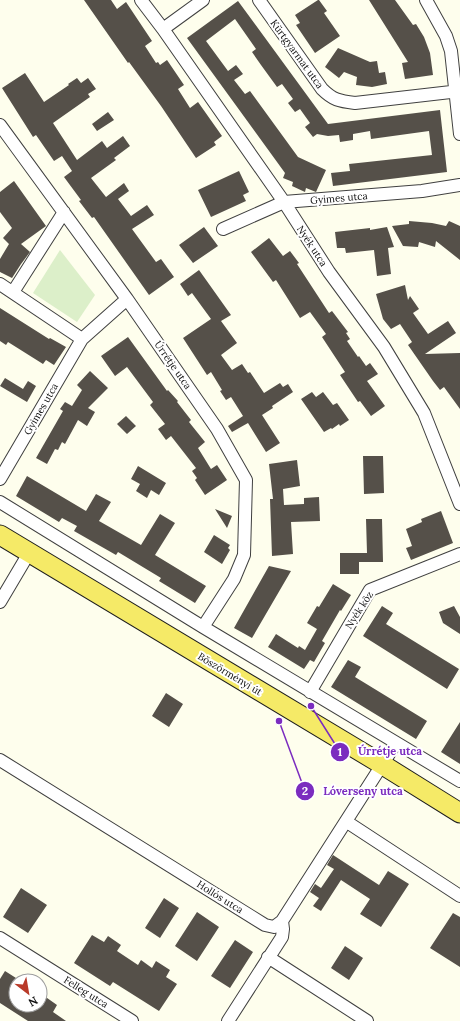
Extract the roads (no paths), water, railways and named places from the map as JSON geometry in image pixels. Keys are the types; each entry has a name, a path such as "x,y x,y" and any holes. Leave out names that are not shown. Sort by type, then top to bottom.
{"main road":[{"name":"Böszörményi út","path":"0,535 383,765 460,813"}],"street":[{"name":"Nyék utca","path":"141,0 163,29 284,202 329,272 384,347 424,413 460,504"},
{"path":"163,29 203,0"},
{"name":"Kürtgyarmat utca","path":"259,0 322,89 331,98 341,102 355,103 458,91"},
{"path":"426,0 443,30 451,51 458,91 460,134"},
{"name":"Úrrétje utca","path":"0,125 127,299 217,429 246,480 244,555 234,579 203,627"},
{"name":"Gyimes utca","path":"223,228 284,202 422,191 460,186"},
{"path":"13,292 64,212"},
{"path":"0,284 82,339"},
{"name":"Gyimes utca","path":"0,479 82,339 127,299"},
{"path":"0,502 310,692 460,781"},
{"path":"0,602 29,553"},
{"name":"Nyék köz","path":"310,692 370,590 460,554"},
{"path":"228,1021 282,937 282,922 396,743"},
{"name":"Hollós utca","path":"0,760 265,925 274,927 282,922"},
{"path":"347,822 460,896"},
{"name":"Felleg utca","path":"0,938 132,1021"},
{"path":"268,957 367,1021"}],"place":[{"name":"Úrrétje utca","path":"311,706"},
{"name":"Lóverseny utca","path":"279,721"}]}
